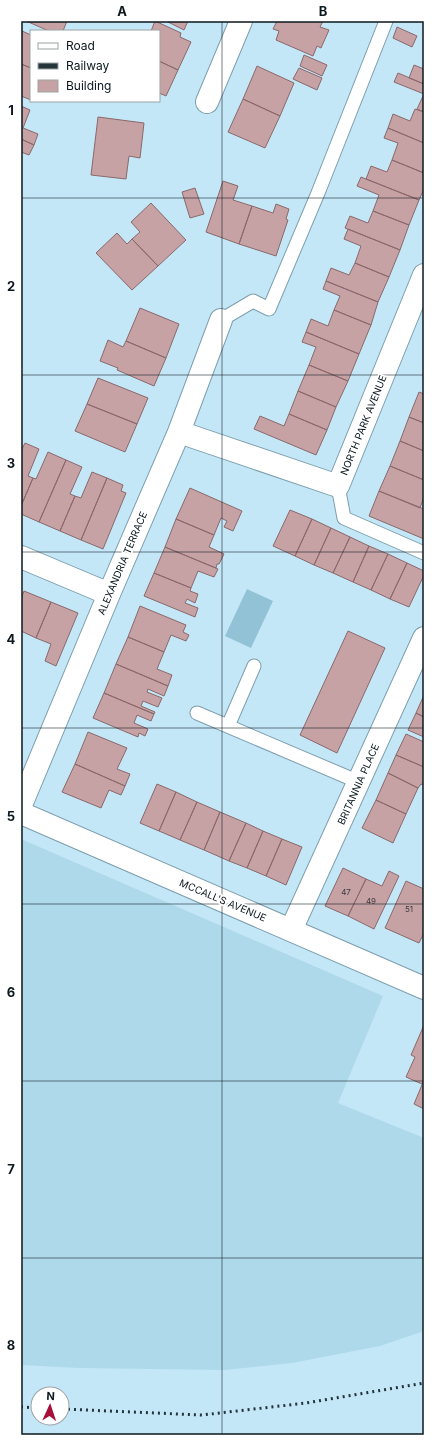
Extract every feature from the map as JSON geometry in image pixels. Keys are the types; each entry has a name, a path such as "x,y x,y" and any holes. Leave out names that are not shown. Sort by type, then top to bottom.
{"street":[{"path":"207,102 241,21"},
{"name":"NORTH PARK AVENUE","path":"179,432 338,486 424,275"},
{"name":"ALEXANDRIA TERRACE","path":"21,805 109,594 179,432 221,320"},
{"path":"21,557 109,594"},
{"name":"BRITANNIA PLACE","path":"291,930 424,638"},
{"name":"MCCALL'S AVENUE","path":"21,813 424,988"}],"lane":[{"path":"221,320 252,301 269,309 318,193 386,21"},
{"path":"338,486 344,518 424,553"},
{"path":"228,726 254,666"},
{"path":"197,713 359,782"}],"shaded area":[{"path":"247,589 273,601 251,648 225,636"},
{"path":"21,839 383,996 338,1103 424,1138 424,1331 380,1346 292,1363 225,1370 78,1368 21,1365"}],"building":[{"path":"26,21 67,21 63,30 47,30"},
{"path":"155,21 181,33 180,37 191,42 178,70 160,61 160,30 151,30"},
{"path":"166,21 188,21 184,30"},
{"path":"277,21 323,21 320,27 329,30 321,48 317,46 313,56 276,40 279,31 273,29"},
{"path":"397,27 417,36 412,47 393,38"},
{"path":"22,31 30,35 30,68 21,64"},
{"path":"304,55 327,65 322,76 300,66"},
{"path":"160,61 178,70 166,96 160,93"},
{"path":"21,64 30,68 30,100 21,96"},
{"path":"414,65 424,69 424,84 409,78"},
{"path":"257,66 294,83 280,116 243,99"},
{"path":"299,68 322,78 317,90 293,79"},
{"path":"398,73 424,84 424,94 394,82"},
{"path":"424,94 424,112 417,109"},
{"path":"243,99 280,116 265,148 228,132"},
{"path":"21,106 30,110 23,128 38,134 34,145 21,139"},
{"path":"415,109 424,112 424,143 388,128 393,114 410,121"},
{"path":"98,117 144,123 140,158 129,156 126,179 91,175"},
{"path":"388,128 424,143 424,173 392,160 398,143 384,138"},
{"path":"21,139 34,145 29,155 21,152"},
{"path":"392,160 424,173 424,189 419,200 366,179 371,166 387,172"},
{"path":"361,177 419,200 409,225 373,211 379,195 357,186"},
{"path":"223,181 238,186 233,200 252,206 239,244 206,232"},
{"path":"195,188 204,214 190,218 182,192"},
{"path":"151,203 186,240 158,266 132,239 140,232 131,222"},
{"path":"276,204 289,209 286,219 288,220 276,256 239,244 252,206 273,213"},
{"path":"373,211 409,225 400,250 345,228 350,216 368,223"},
{"path":"348,229 400,250 389,277 355,263 361,246 344,239"},
{"path":"117,233 127,244 132,239 158,266 132,290 96,253"},
{"path":"355,263 389,277 378,302 326,281 331,268 349,275"},
{"path":"326,281 378,302 371,325 334,310 340,296 323,289"},
{"path":"140,308 179,324 166,358 126,341"},
{"path":"334,310 371,325 359,354 306,332 311,319 328,326"},
{"path":"306,332 359,354 348,381 309,365 316,347 302,342"},
{"path":"108,340 123,347 126,341 166,358 154,386 117,370 118,368 100,361"},
{"path":"309,365 348,381 336,407 298,391"},
{"path":"98,378 148,398 137,424 87,404"},
{"path":"298,391 336,407 327,430 289,414"},
{"path":"419,392 424,394 424,423 409,417"},
{"path":"87,404 137,424 125,452 75,431"},
{"path":"289,414 327,430 316,455 254,429 260,416 284,426"},
{"path":"409,417 424,423 424,451 400,441"},
{"path":"400,441 424,451 424,480 390,466"},
{"path":"25,443 39,449 28,476 33,478 21,506 21,451"},
{"path":"48,452 66,460 39,522 21,514 21,506 33,478 36,479"},
{"path":"66,460 82,467 70,494 75,496 60,531 39,522"},
{"path":"390,466 424,480 424,497 420,508 379,491"},
{"path":"92,472 107,478 81,540 60,531 75,496 81,498"},
{"path":"107,478 123,485 121,491 126,493 103,549 81,540"},
{"path":"190,488 242,511 233,531 224,527 227,521 221,518 214,535 176,519"},
{"path":"379,491 424,509 424,539 369,516"},
{"path":"290,510 312,519 295,556 273,546"},
{"path":"176,519 214,535 209,547 224,554 216,568 165,547"},
{"path":"312,519 331,528 314,565 295,556"},
{"path":"331,528 350,537 333,573 314,565"},
{"path":"350,537 369,546 353,582 333,573"},
{"path":"369,546 388,554 371,590 353,582"},
{"path":"165,547 218,569 214,577 198,571 191,588 154,573"},
{"path":"388,554 407,563 390,599 371,590"},
{"path":"407,563 424,571 424,575 409,607 390,599"},
{"path":"154,573 191,588 190,591 198,594 195,603 187,599 185,603 198,608 195,617 144,596"},
{"path":"24,591 51,602 36,638 21,631 21,599"},
{"path":"51,602 78,613 56,666 45,661 51,644 36,638"},
{"path":"140,606 186,625 183,632 189,635 186,641 171,635 164,652 128,637"},
{"path":"348,631 385,648 337,753 300,735"},
{"path":"128,637 164,652 157,669 172,675 168,686 116,664"},
{"path":"116,664 168,686 164,696 148,689 147,692 162,698 158,707 143,701 141,706 155,712 154,714 104,693"},
{"path":"104,693 154,714 151,721 137,715 134,723 148,729 145,736 139,733 138,737 93,718"},
{"path":"424,695 424,717 416,713"},
{"path":"416,713 424,717 424,737 408,730"},
{"path":"88,732 127,748 117,769 130,774 125,786 75,764"},
{"path":"406,734 424,742 424,767 396,755"},
{"path":"396,755 424,767 424,785 421,784 418,788 388,773"},
{"path":"75,764 125,786 121,795 109,790 101,808 62,792"},
{"path":"388,773 418,788 406,814 376,800"},
{"path":"157,784 176,792 159,831 140,823"},
{"path":"176,792 197,802 180,840 159,831"},
{"path":"376,800 406,814 393,843 362,828"},
{"path":"197,802 220,812 204,850 180,840"},
{"path":"220,812 246,823 229,861 204,850"},
{"path":"246,823 263,831 247,868 229,861"},
{"path":"263,831 282,839 266,876 247,868"},
{"path":"282,839 302,847 286,885 266,876"},
{"path":"343,868 366,879 348,916 325,906"},
{"path":"389,871 399,876 374,929 348,916 366,879 382,886"},
{"path":"406,881 424,889 424,933 419,943 385,928"},
{"path":"424,1025 424,1080 422,1084 406,1077 415,1057 411,1055"},
{"path":"424,1080 424,1109 414,1104"}],"railway":[{"path":"70,1409 202,1415 306,1403 424,1383"},
{"path":"21,1407 30,1408"}]}
